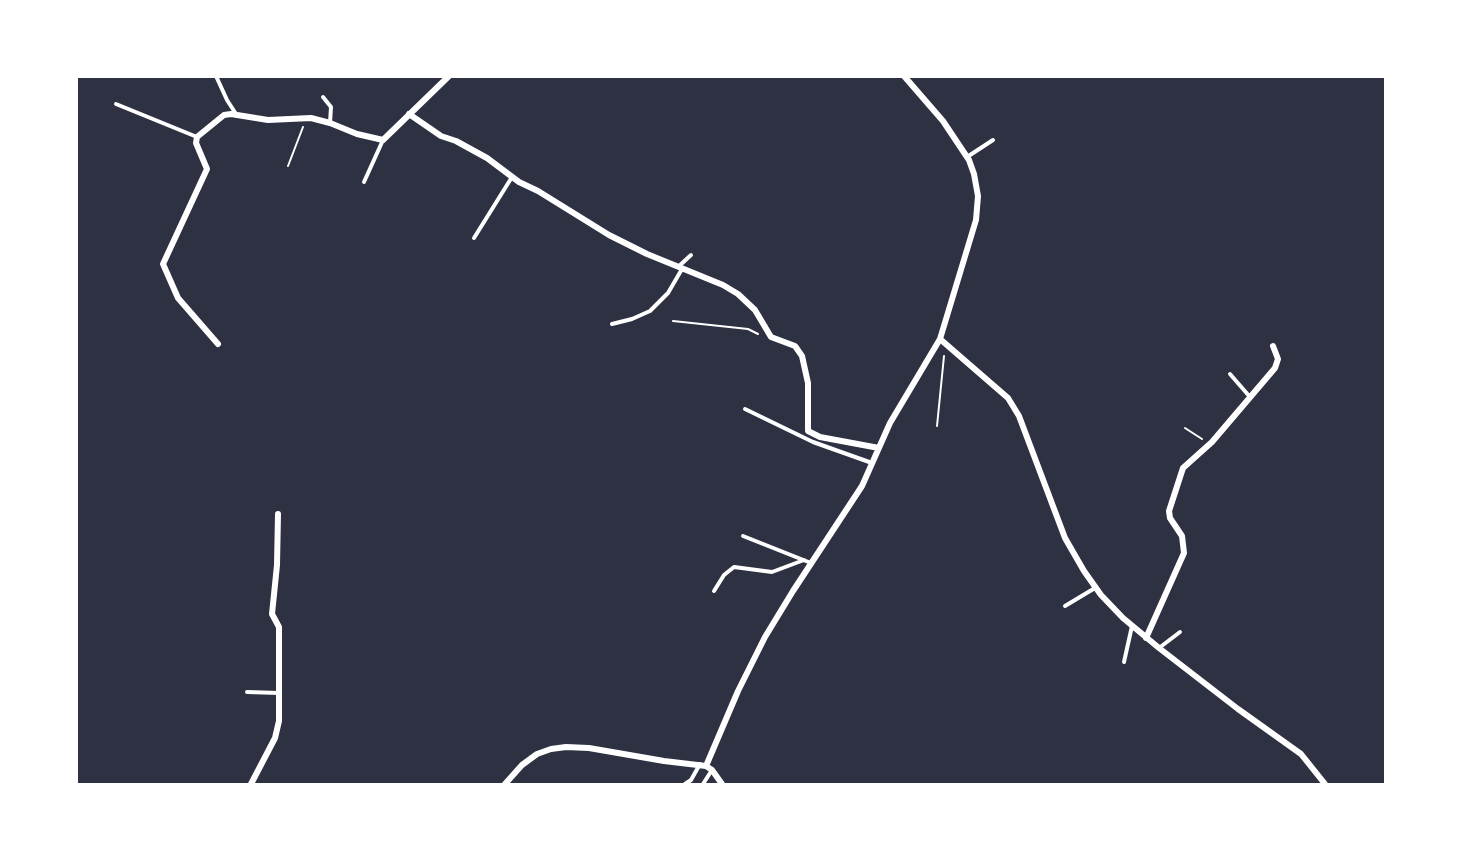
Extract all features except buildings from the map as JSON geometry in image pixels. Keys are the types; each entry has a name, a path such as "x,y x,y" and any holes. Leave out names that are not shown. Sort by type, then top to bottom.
{"street":[{"path":"218,344 178,298 163,264 207,169 196,143 197,137 224,115 236,114 268,120 306,118 330,123 357,135 383,140 449,76"},
{"path":"706,766 738,691 765,637 811,563 853,502 895,413 943,342 976,220 978,196 968,157 943,121 904,76"},
{"path":"409,114 441,136 456,141 487,158 512,177 609,235 723,285 738,294 755,310 771,337 795,346 802,356 808,384 808,431 820,437 879,448"},
{"path":"943,342 1008,398 1019,416 1065,538 1096,587 1146,638 1301,754 1325,784"},
{"path":"1146,638 1184,553 1182,536 1170,518 1169,511 1183,468 1209,444 1277,363 1278,359 1273,346"},
{"path":"251,784 275,738 279,721 279,627 272,614 277,564 278,514"},
{"path":"505,784 522,765 537,754 566,747 589,748 706,766 722,784"}],"lane":[{"path":"216,76 226,100 236,114"},
{"path":"323,97 331,107 330,123"},
{"path":"116,104 197,137"},
{"path":"364,182 383,140"},
{"path":"968,157 993,140"},
{"path":"474,238 512,177"},
{"path":"612,324 650,311 668,293 680,268 691,255"},
{"path":"1230,374 1250,397"},
{"path":"745,410 813,442 873,463"},
{"path":"743,536 811,563"},
{"path":"714,591 724,574 734,567 772,572 804,560"},
{"path":"1065,606 1096,587"},
{"path":"1124,662 1132,625"},
{"path":"1159,648 1180,632"},
{"path":"247,693 280,693"},
{"path":"685,784 706,766"},
{"path":"703,784 706,766"}],"path":[{"path":"288,166 306,118"},
{"path":"674,321 748,330 759,335"},
{"path":"936,426 943,342"},
{"path":"1185,428 1209,444"}]}
